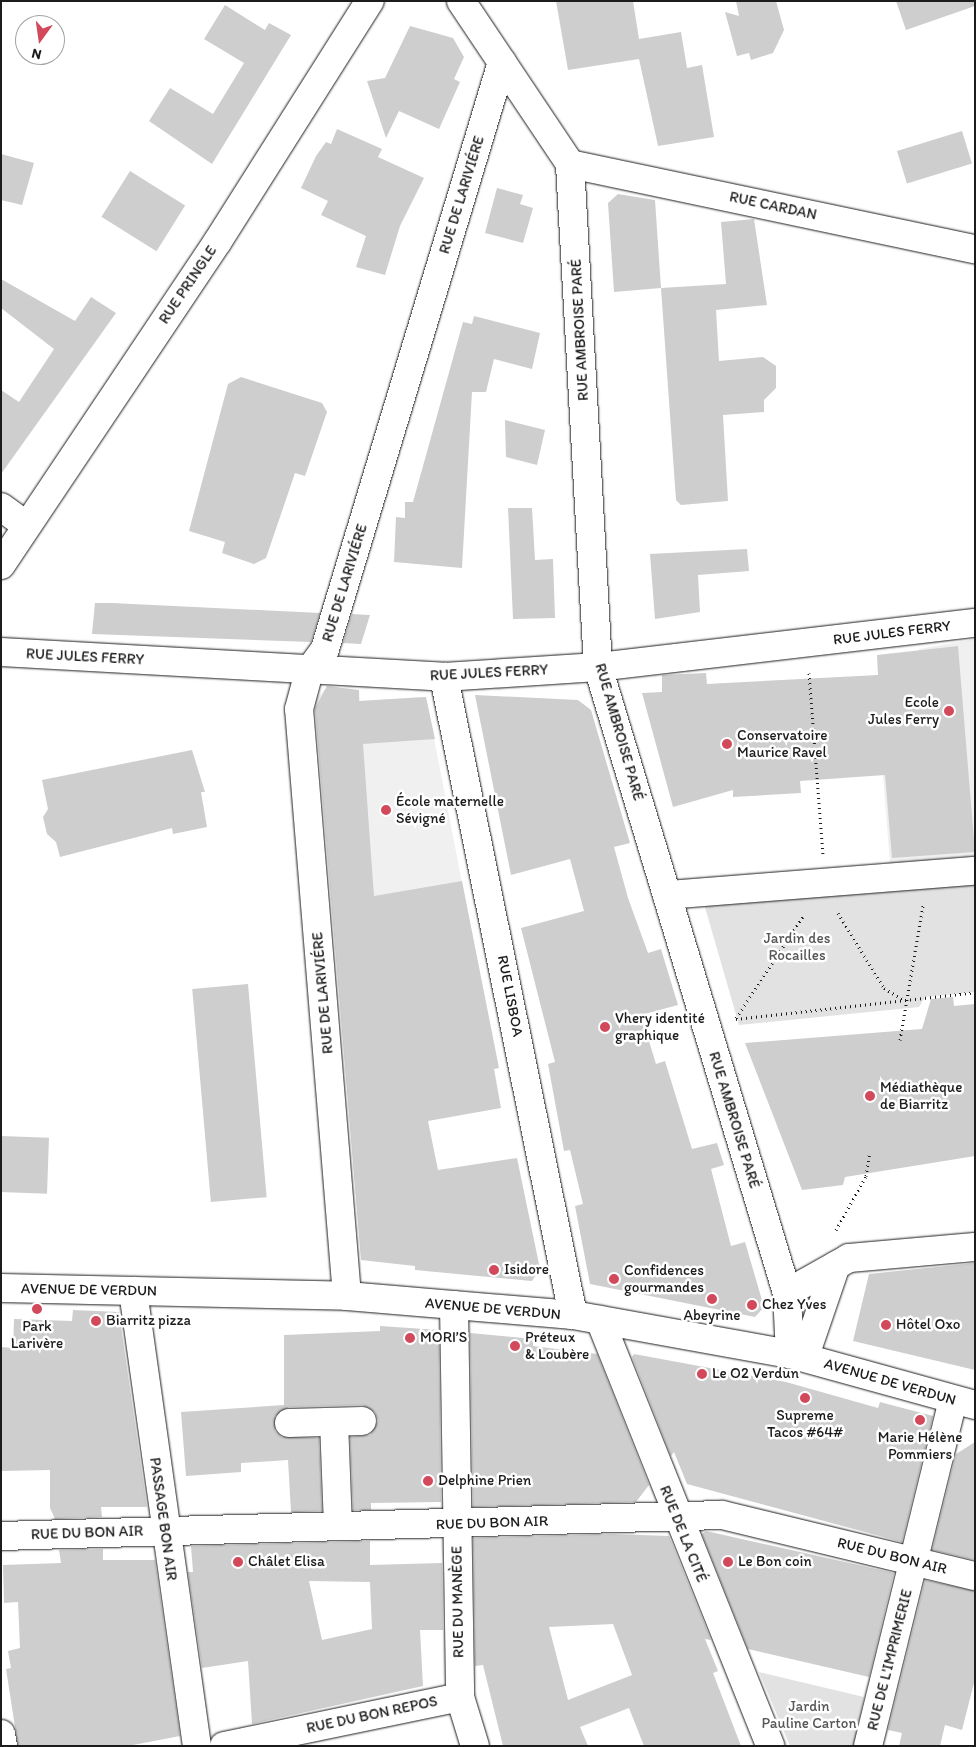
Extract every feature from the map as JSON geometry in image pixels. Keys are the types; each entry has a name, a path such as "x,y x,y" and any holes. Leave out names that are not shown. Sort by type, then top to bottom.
{"street":[{"name":"RUE PRINGLE","path":"1,565 218,241 370,1"},
{"path":"461,1 570,164"},
{"name":"RUE DE LARIVIÉRE","path":"347,1296 300,709 309,671 325,649 502,62"},
{"name":"RUE CARDAN","path":"570,164 975,249"},
{"name":"RUE AMBROISE PARÉ","path":"570,164 598,667 787,1294 790,1354"},
{"path":"1,507 26,525"},
{"name":"RUE JULES FERRY","path":"1,652 309,671 444,677 598,667 975,624"},
{"name":"RUE LISBOA","path":"444,677 573,1316"},
{"path":"667,895 975,870"},
{"path":"787,1294 849,1258 975,1247"},
{"path":"790,1354 810,1344 836,1265"},
{"name":"AVENUE DE VERDUN","path":"1,1288 347,1296 573,1316 790,1354 964,1403"},
{"name":"PASSAGE BON AIR","path":"133,1292 163,1529 197,1746"},
{"name":"RUE DU MANÈGE","path":"454,1306 460,1697 475,1746"},
{"name":"RUE DE LA CITÉ","path":"600,1320 676,1518 770,1746"},
{"name":"RUE DE L'IMPRIMERIE","path":"868,1746 916,1560 964,1403"},
{"path":"289,1423 362,1421"},
{"path":"334,1422 338,1526"},
{"name":"RUE DU BON AIR","path":"1,1536 163,1529 457,1524 722,1515 916,1560 975,1576"},
{"name":"RUE DU BON REPOS","path":"224,1746 460,1697"},
{"path":"1,1734 3,1746"}],"path":[{"path":"806,643 825,883 884,988 904,1000"},
{"path":"714,1052 825,883"},
{"path":"900,1040 904,1000 924,900"},
{"path":"736,1019 975,992"},
{"path":"838,1228 866,1176 870,1152"}],"shaded area":[{"name":"Ecole Jules Ferry","path":"975,639 975,856 890,864 883,775 929,772 919,649"},
{"name":"École maternelle Sévigné","path":"325,689 359,690 360,701 422,697 427,702 470,924 336,950 315,701"}],"green space":[{"name":"Jardin des Rocailles","path":"975,860 975,992 925,997 919,1007 739,1025 698,883"},
{"name":"Jardin Pauline Carton","path":"759,1672 864,1697 854,1746 790,1746"}],"building":[{"path":"556,1 633,1 639,39 681,32 687,68 702,65 714,137 658,146 639,59 568,70"},
{"path":"736,1 776,1 784,30 773,53 751,60 749,53 737,56 725,12 739,16"},
{"path":"896,1 975,1 975,6 906,30"},
{"path":"225,5 265,30 269,23 291,35 212,164 149,121 170,88 213,114 244,63 204,39"},
{"path":"410,26 453,38 464,57 454,79 460,82 439,129 399,111 386,138 367,81 385,78"},
{"path":"337,129 382,149 378,157 424,178 400,226 385,275 356,267 366,236 321,215 328,201 301,188 316,156 326,142 331,144"},
{"path":"962,131 972,164 907,183 897,151"},
{"path":"1,154 34,163 22,205 1,200"},
{"path":"130,171 185,205 157,251 101,217"},
{"path":"497,188 523,195 520,204 533,208 523,243 485,233"},
{"path":"618,194 655,200 661,288 614,292 608,203"},
{"path":"754,219 767,305 716,310 719,361 763,357 776,366 776,388 764,400 764,412 723,415 728,501 681,505 676,500 661,288 726,284 721,222"},
{"path":"1,279 75,321 91,297 116,313 1,474 1,390 19,402 54,349 1,308"},
{"path":"474,316 540,333 532,369 494,359 486,392 472,392 462,568 394,562 396,517 405,518 405,502 413,502 463,322 472,324"},
{"path":"241,377 322,403 327,412 305,476 295,473 266,558 254,564 222,553 225,542 189,531 228,384"},
{"path":"505,420 545,430 537,465 506,457"},
{"path":"508,508 532,508 535,560 553,559 555,618 513,619"},
{"path":"747,549 749,571 698,575 700,612 655,619 650,554"},
{"path":"95,603 320,613 311,642 92,634"},
{"path":"352,614 370,615 361,644 343,643"},
{"path":"958,646 975,852 892,858 885,775 800,781 801,793 733,797 733,790 673,807 642,693 662,692 662,675 706,673 707,684 878,675 877,655"},
{"path":"327,686 359,690 359,701 426,697 435,739 363,744 374,896 462,881 499,1068 494,1069 501,1108 428,1121 438,1170 517,1158 540,1269 532,1281 415,1270 415,1266 361,1260 315,708"},
{"path":"475,695 578,700 591,710 630,843 614,847 628,898 648,953 661,949 678,1005 641,1015 656,1064 665,1061 692,1149 717,1143 724,1165 711,1169 731,1246 745,1242 764,1307 755,1317 590,1284 575,1206 583,1204 570,1150 564,1151 548,1064 555,1062 521,928 584,911 570,859 511,875"},
{"path":"192,750 205,792 201,792 207,827 173,834 172,828 60,857 56,842 47,834 43,817 48,809 42,780"},
{"path":"248,984 267,1197 211,1202 192,989"},
{"name":"Médiathèque de Biarritz","path":"953,997 954,1006 975,1004 975,1156 845,1177 843,1185 802,1190 745,1043 922,1029 931,999"},
{"path":"1,1136 49,1138 47,1194 1,1192"},
{"path":"975,1263 975,1370 853,1341 869,1274"},
{"path":"73,1310 119,1312 147,1507 101,1507 102,1517 55,1519 50,1508 50,1470 1,1471 1,1347 13,1348 14,1319 72,1321"},
{"path":"380,1326 439,1330 441,1502 371,1503 371,1510 353,1510 350,1437 370,1435 378,1421 375,1412 362,1405 289,1407 275,1416 275,1431 282,1437 319,1438 322,1511 291,1512 288,1460 241,1463 241,1472 186,1476 181,1412 284,1405 284,1335 380,1331"},
{"path":"470,1333 533,1339 533,1346 597,1354 649,1485 636,1502 473,1507"},
{"path":"634,1354 786,1382 878,1408 880,1402 933,1416 902,1542 687,1484 674,1452 671,1456 632,1357"},
{"path":"975,1442 975,1560 932,1550 956,1454"},
{"path":"706,1531 894,1573 869,1677 748,1649 702,1534"},
{"path":"611,1534 669,1536 711,1640 705,1639 718,1671 713,1673 741,1746 644,1746 629,1708 580,1727 588,1746 503,1746 483,1665 475,1666 473,1538","holes":["613,1624 632,1675 568,1700 549,1627"]},
{"path":"370,1541 370,1565 442,1563 443,1630 420,1630 423,1686 252,1724 248,1661 202,1668 188,1572 193,1572 191,1546","holes":["309,1581 370,1582 372,1629 322,1640"]},
{"path":"103,1549 103,1560 155,1560 180,1736 128,1746 18,1746 6,1669 11,1668 8,1651 20,1648 18,1602 4,1603 3,1565 61,1563 59,1550"},
{"path":"925,1580 975,1591 975,1679 962,1730 945,1725 940,1746 899,1746 902,1733 888,1730"}],"place":[{"name":"Ecole Jules Ferry","path":"949,711"},
{"name":"Conservatoire Maurice Ravel","path":"727,744"},
{"name":"École maternelle Sévigné","path":"386,810"},
{"name":"Vhery identité graphique","path":"605,1027"},
{"name":"Médiathèque de Biarritz","path":"870,1096"},
{"name":"Isidore","path":"494,1270"},
{"name":"Confidences gourmandes","path":"614,1279"},
{"name":"Abeyrine","path":"712,1299"},
{"name":"Chez Yves","path":"752,1305"},
{"name":"Park Larivère","path":"37,1309"},
{"name":"Biarritz pizza","path":"96,1321"},
{"name":"Hôtel Oxo","path":"886,1325"},
{"name":"MORI’S","path":"410,1338"},
{"name":"Préteux & Loubère","path":"515,1346"},
{"name":"Le O2 Verdun","path":"702,1374"},
{"name":"Supreme Tacos #64#","path":"805,1398"},
{"name":"Marie Hélène Pommiers","path":"920,1420"},
{"name":"Delphine Prien","path":"428,1481"},
{"name":"Châlet Elisa","path":"238,1562"},
{"name":"Le Bon coin","path":"728,1562"}]}
